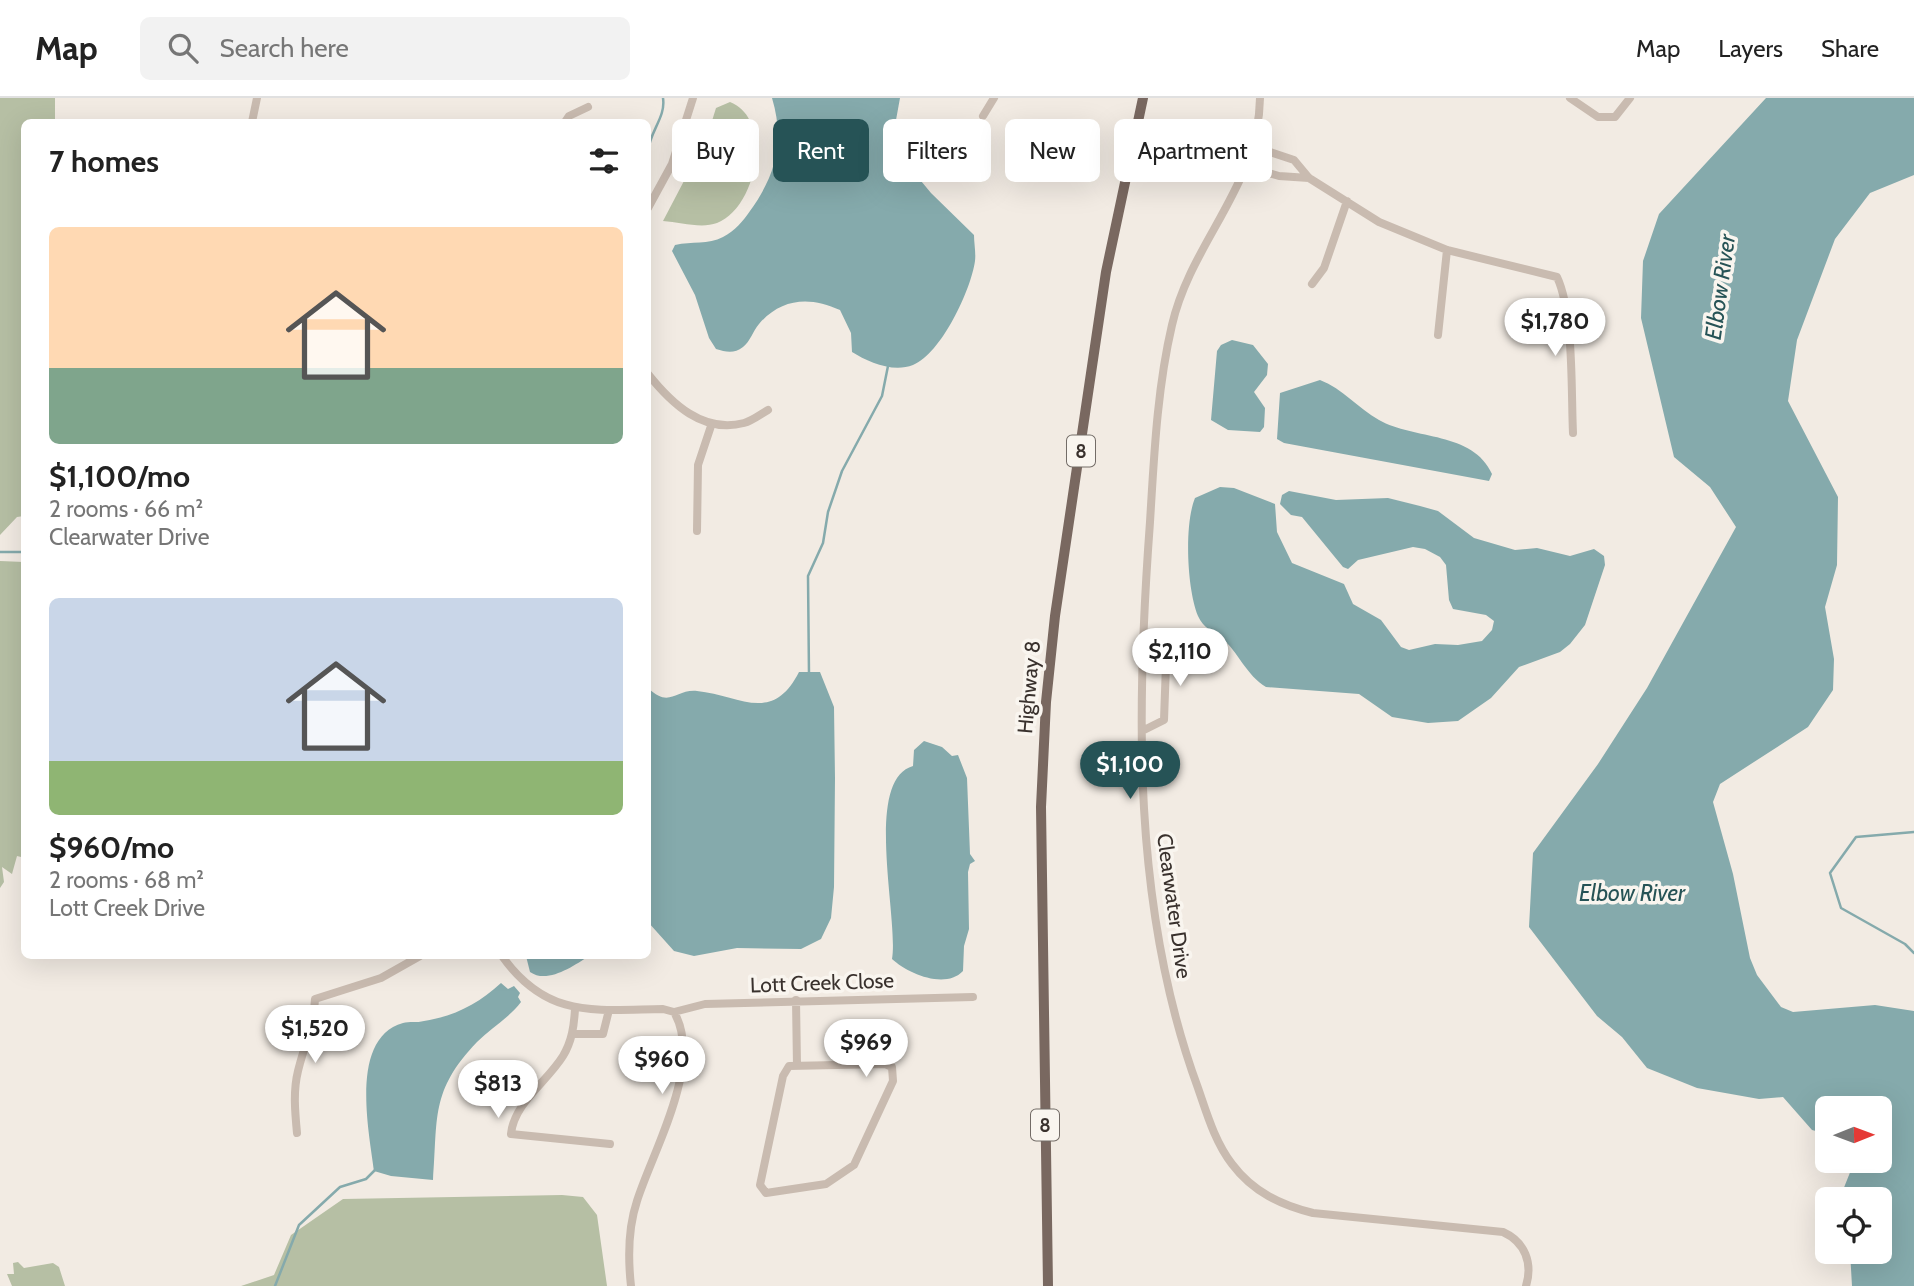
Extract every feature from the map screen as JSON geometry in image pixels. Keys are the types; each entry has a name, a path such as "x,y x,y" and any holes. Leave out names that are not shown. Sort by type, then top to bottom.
{"main road":[{"name":"Highway 8","path":"1048,1286 1041,807 1046,702 1055,616 1106,272 1143,98"}],"street":[{"path":"253,119 257,98"},
{"path":"651,202 672,164 693,98"},
{"path":"983,116 994,98"},
{"name":"Clearwater Drive","path":"1258,119 1260,98"},
{"path":"1570,98 1598,117 1615,117 1630,98"},
{"path":"567,119 588,107"},
{"path":"1272,152 1289,157 1309,178 1379,222 1447,250 1557,277 1562,287 1568,341 1573,433"},
{"path":"1272,174 1309,178"},
{"name":"Clearwater Drive","path":"1240,182 1180,292 1172,324 1156,435 1144,599 1145,828 1167,987 1178,1035 1219,1142 1231,1164 1264,1194 1285,1206 1313,1213 1503,1232 1514,1237 1525,1250 1528,1275 1526,1286"},
{"path":"1312,284 1324,268 1347,201"},
{"path":"1438,335 1447,250"},
{"path":"651,378 666,396 688,414 712,423 744,423 768,410"},
{"path":"697,531 698,465 712,423"},
{"path":"1144,644 1164,656 1166,678 1164,720 1144,730"},
{"path":"297,1133 294,1100 297,1073 314,1017 315,999 381,978 415,959"},
{"path":"504,959 545,997 575,1009 573,1034 554,1069 512,1123 511,1134 610,1144"},
{"name":"Lott Creek Close","path":"575,1009 663,1009 674,1012 695,1004 973,997"},
{"path":"796,1000 797,1066"},
{"path":"573,1034 603,1034 609,1010"},
{"path":"631,1286 630,1233 637,1202 680,1081 680,1023 674,1012"},
{"path":"885,1064 892,1067 893,1081 855,1165 826,1184 766,1193 760,1185 783,1076 789,1066 797,1066 885,1064"}],"green space":[{"path":"0,98 55,98 55,119 21,119 21,516 17,517 0,535"},
{"path":"730,102 744,111 748,119 713,119 716,108"},
{"path":"683,182 750,182 742,200 731,214 717,223 697,225 663,221"},
{"path":"0,561 21,562 21,857 17,856 12,874 2,867 4,882 0,888"},
{"path":"562,1195 583,1197 597,1215 607,1286 241,1286 274,1275 291,1235 343,1199"},
{"path":"18,1262 24,1268 53,1263 59,1267 65,1286 12,1286 7,1274 14,1274 13,1263"}],"water":[{"path":"772,98 900,98 896,119 883,119 883,182 922,182 974,235 975,261 968,288 944,335 924,359 913,365 897,368 873,363 852,352 851,333 840,310 807,301 786,304 768,315 745,345 736,351 716,349 709,338 695,295 672,251 675,245 712,241 735,229 759,198 773,168 773,182 869,182 869,119 777,119"},
{"name":"Elbow River","path":"1766,98 1914,98 1914,175 1870,193 1835,239 1797,340 1788,401 1838,497 1837,565 1825,607 1834,659 1833,690 1808,727 1720,784 1713,802 1733,874 1750,958 1757,975 1781,1007 1793,1012 1875,1005 1914,1011 1914,1286 1852,1286 1851,1264 1892,1264 1892,1187 1844,1187 1850,1173 1892,1173 1892,1096 1815,1096 1815,1131 1783,1097 1759,1099 1697,1088 1647,1068 1622,1037 1597,1016 1529,927 1533,853 1598,764 1647,688 1736,527 1710,487 1674,457 1641,318 1643,261 1659,214"},
{"path":"1232,340 1253,345 1268,364 1267,375 1254,392 1265,408 1264,427 1260,432 1228,430 1211,420 1217,351 1221,345"},
{"path":"1320,380 1336,388 1379,420 1409,431 1442,438 1471,450 1483,460 1492,474 1489,481 1284,443 1277,439 1280,393"},
{"path":"1220,487 1234,488 1275,504 1277,532 1292,563 1344,584 1353,604 1381,620 1401,647 1409,650 1435,644 1458,645 1482,641 1492,630 1494,621 1486,615 1453,609 1449,600 1446,565 1440,557 1425,549 1413,547 1358,560 1348,569 1343,567 1302,517 1291,515 1280,504 1282,495 1289,491 1336,500 1388,498 1438,511 1474,538 1515,550 1537,548 1570,556 1594,549 1604,556 1605,565 1585,625 1560,652 1519,667 1491,698 1458,721 1428,723 1392,717 1359,694 1266,687 1253,677 1222,638 1203,624 1191,590 1189,524 1195,498"},
{"path":"799,672 820,672 834,707 834,887 831,918 821,939 801,949 737,948 694,956 674,951 651,925 651,690 667,698 697,691 754,703 778,698 789,688"},
{"path":"924,741 942,747 952,756 958,755 967,778 970,854 975,861 970,864 968,872 969,929 964,946 963,971 946,979 916,974 892,959 886,823 890,796 898,777 913,766 914,750"},
{"path":"527,959 584,959 552,975 530,972"},
{"path":"501,983 508,989 514,986 520,993 518,997 521,1002 477,1042 451,1076 439,1106 433,1180 391,1176 374,1171 366,1088 375,1047 386,1032 403,1023 421,1022 456,1012 475,1003"}],"waterway":[{"path":"651,140 662,111 663,98"},
{"path":"809,675 808,576 823,543 828,512 842,471 882,396 888,366"},
{"path":"0,552 21,552"},
{"path":"1914,832 1856,837 1830,873 1841,908 1905,944 1914,953"},
{"path":"275,1286 299,1225 340,1187 366,1179 375,1170"}]}
